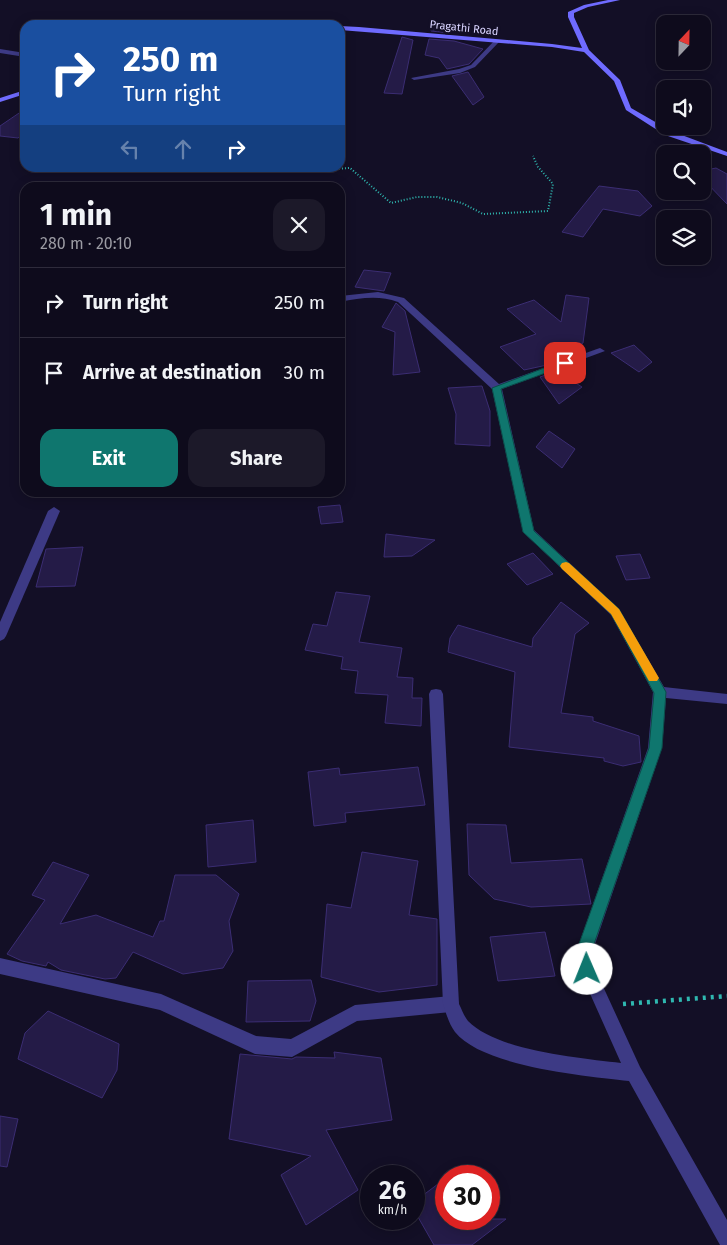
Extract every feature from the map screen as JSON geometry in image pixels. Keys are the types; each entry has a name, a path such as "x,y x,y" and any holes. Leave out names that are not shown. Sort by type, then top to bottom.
{"street":[{"path":"617,0 586,6 571,12 571,17 586,51 617,80 628,109 668,133 727,154"},
{"name":"Pragathi Road","path":"345,28 400,31 496,42 565,46 586,51"},
{"path":"414,78 460,71 473,66 496,42"},
{"path":"0,51 20,54"},
{"path":"0,100 20,94"},
{"path":"345,298 377,294 390,295 401,300 497,388 529,532 615,612 660,692 655,748 587,944 587,969 634,1074 727,1239"},
{"path":"497,388 600,351"},
{"path":"0,636 54,510"},
{"path":"660,692 727,699"},
{"path":"436,694 451,1004 462,1027 483,1043 555,1064 634,1074"},
{"path":"0,966 161,1002 255,1045 292,1048 355,1013 451,1004"}],"path":[{"path":"345,168 350,168 391,204 417,197 437,197 462,203 483,214 548,211 553,184 538,167 533,156"},
{"path":"602,1006 727,996"}],"building":[{"path":"433,22 452,23 450,33 431,31"},
{"path":"402,37 413,40 402,94 384,93"},
{"path":"429,39 454,41 483,49 469,64 447,69 439,58 425,55"},
{"path":"468,72 484,97 473,105 452,76"},
{"path":"20,112 20,136 18,138 0,136 0,126"},
{"path":"716,168 727,174 727,204 711,187 711,169"},
{"path":"599,186 638,191 652,206 640,216 603,209 583,237 562,232"},
{"path":"364,270 391,273 384,291 355,287"},
{"path":"566,295 589,298 583,343 547,365 524,370 500,347 536,334 507,309 534,300 561,322"},
{"path":"396,303 405,311 420,372 393,375 395,332 382,327"},
{"path":"634,345 652,362 639,372 611,353"},
{"path":"557,371 582,387 559,404 540,377"},
{"path":"482,386 490,411 490,446 455,444 456,414 448,388"},
{"path":"549,431 575,449 562,468 536,447"},
{"path":"340,505 343,522 321,524 318,507"},
{"path":"386,534 435,540 412,556 384,557"},
{"path":"83,547 75,586 36,587 46,549"},
{"path":"533,553 553,574 527,585 507,564"},
{"path":"640,554 650,578 626,580 616,556"},
{"path":"336,592 370,596 359,642 402,648 397,677 413,678 412,698 422,698 421,726 385,723 388,695 355,693 358,671 341,669 343,657 305,650 313,624 327,626"},
{"path":"561,602 589,623 575,634 561,713 593,717 593,721 639,736 641,762 623,766 604,761 604,758 509,747 515,672 448,652 450,638 458,625 532,647 533,638"},
{"path":"418,767 425,805 345,813 346,822 314,826 308,772 339,768 340,775"},
{"path":"253,820 256,862 208,867 206,825"},
{"path":"467,824 506,825 511,863 582,859 591,904 531,907 494,899 469,875"},
{"path":"362,852 418,861 409,915 437,919 437,985 379,992 321,977 327,904 351,908"},
{"path":"53,862 89,875 60,924 96,915 153,937 160,921 164,921 175,875 216,875 239,894 229,921 233,951 223,968 183,974 133,952 116,978 105,979 61,970 48,962 46,966 22,961 7,954 45,900 32,895"},
{"path":"545,932 555,976 498,981 490,937"},
{"path":"311,980 316,1001 310,1021 246,1022 248,981"},
{"path":"48,1011 119,1044 117,1070 102,1098 18,1059 25,1033"},
{"path":"334,1052 381,1058 392,1120 326,1130 358,1190 306,1225 281,1175 311,1156 229,1139 240,1054 292,1059 296,1057 335,1058"},
{"path":"0,1116 18,1119 7,1167 0,1166"},
{"path":"435,1186 435,1230 492,1230 472,1245 434,1245 425,1229 425,1194"}],"slow traffic":[{"path":"566,566 615,612 653,678"}],"route":[{"path":"565,363 497,388 529,532 615,612 660,692 655,748 587,944 587,969"}]}
